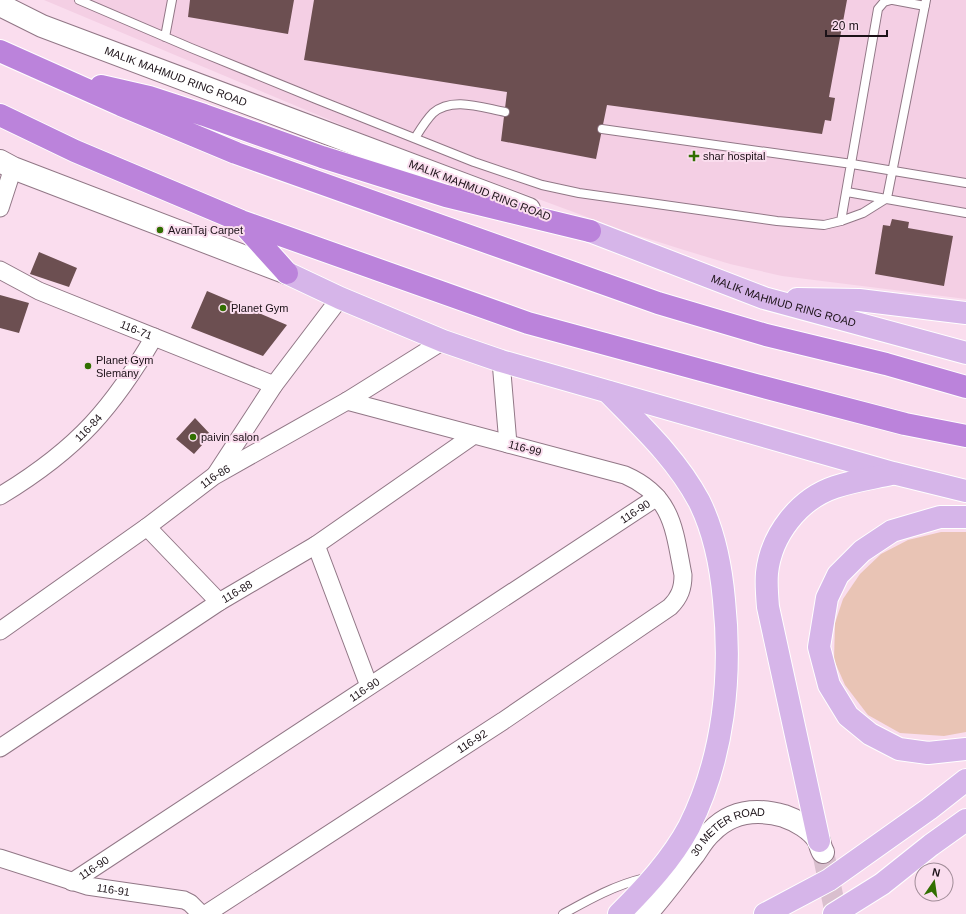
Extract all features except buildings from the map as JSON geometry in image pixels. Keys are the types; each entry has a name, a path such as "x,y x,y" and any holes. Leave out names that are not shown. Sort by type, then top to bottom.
{"highway":[{"path":"0,51 236,153 658,303 766,335 886,364 966,387"},
{"path":"48,73 149,96 322,157 446,196 590,231"},
{"path":"0,115 76,150 241,221 456,299 528,323 905,424 966,436"},
{"path":"241,221 286,273"}],"main road":[{"name":"MALIK MAHMUD RING ROAD","path":"0,6 42,26 590,231 764,298 966,354"},
{"path":"7,164 286,273 340,298 443,341 607,392 893,473 966,491"},
{"path":"764,298 859,300 966,313"},
{"path":"607,392 662,447 680,470 699,501 710,530 721,568 726,619 728,664 722,720 715,757 689,827 654,876 619,914"},
{"name":"30 METER ROAD","path":"646,914 710,833 724,820 734,816 756,812 771,813 786,817 799,823 811,832 821,846 768,606 766,589 767,572 771,555 783,529 797,511 810,499 835,487 893,473"},
{"path":"966,517 940,517 892,531 862,551 838,575 827,598 819,647 829,685 848,716 870,734 899,749 928,753 966,748"},
{"path":"765,914 829,880 929,809 966,780"},
{"path":"834,914 882,884 962,825"}],"street":[{"path":"0,208 7,164"},
{"name":"116-71","path":"0,270 39,291 274,385"},
{"path":"214,476 274,385 340,298"},
{"name":"116-84","path":"0,496 29,478 62,453 92,424 118,393 142,359 154,337"},
{"name":"116-86","path":"0,631 147,527 214,476 347,401 443,341"},
{"path":"501,360 508,444"},
{"name":"116-99","path":"347,401 625,475 637,480 657,497 671,520 674,534"},
{"name":"116-88","path":"0,748 219,602 316,544 474,435"},
{"name":"116-90","path":"72,882 657,497"},
{"path":"147,527 219,602"},
{"name":"116-92","path":"206,914 503,721 670,607 677,600 683,584 683,575 674,534"},
{"path":"316,544 369,686"},
{"name":"116-91","path":"0,858 72,882 102,889 184,900 201,914"}],"lane":[{"path":"78,0 414,138 514,176 542,185 579,193 798,223 824,224 841,222 863,213 887,198 925,3 892,0 884,2 878,9 841,222"},
{"path":"165,37 172,0"},
{"path":"414,138 433,114 447,105 463,104 505,112"},
{"path":"602,129 852,164 966,184"},
{"path":"847,192 966,213"},
{"path":"563,914 606,891 629,882 654,876"}],"shaded area":[{"name":"shar hospital","path":"44,0 966,0 966,299 782,276 730,264 630,233 368,136"},
{"path":"941,532 966,532 966,732 944,736 900,733 868,715 845,685 834,660 835,623 843,599 860,574 881,554 908,540"}],"tunnel":[{"path":"823,852 836,914"}],"place":[{"name":"shar hospital","path":"694,156"},
{"name":"AvanTaj Carpet","path":"160,230"},
{"name":"Planet Gym","path":"223,308"},
{"name":"Planet Gym Slemany","path":"88,366"},
{"name":"paivin salon","path":"193,437"}]}
